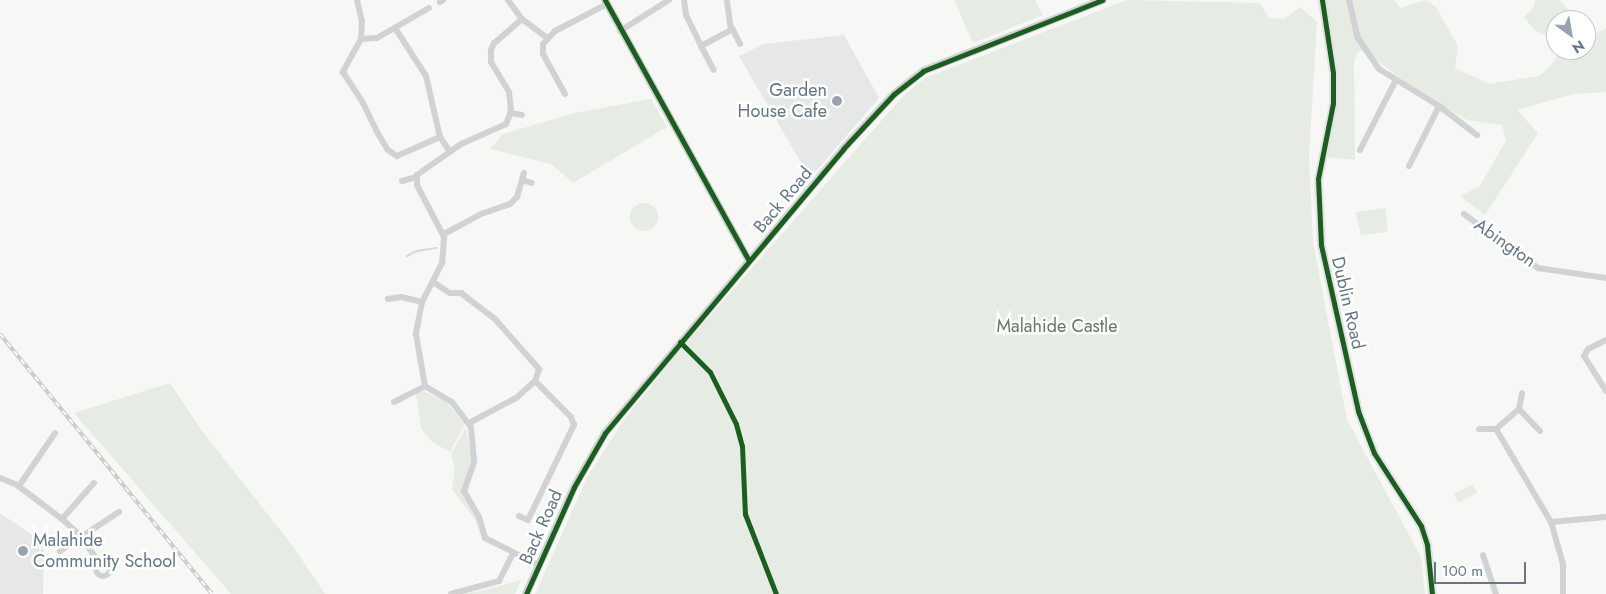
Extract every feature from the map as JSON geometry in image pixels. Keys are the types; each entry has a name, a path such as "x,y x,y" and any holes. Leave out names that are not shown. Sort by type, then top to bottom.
{"main road":[{"name":"Dublin Road","path":"1322,0 1333,72 1333,103 1318,179 1320,246 1358,411 1374,453 1421,526 1427,545 1432,594"}],"street":[{"path":"357,0 362,21 361,39 343,72 388,150 401,155 440,137"},
{"path":"508,0 522,19 546,38"},
{"path":"620,30 669,0"},
{"path":"684,0 686,15 714,70"},
{"path":"727,0 732,28 740,44"},
{"name":"Back Road","path":"526,594 574,487 605,433 843,149 909,81 923,71 1102,0"},
{"path":"1349,0 1358,38 1367,54 1379,69 1439,106 1477,135"},
{"path":"565,94 543,54 542,48 546,38 555,30 606,2 749,261"},
{"path":"361,39 372,40 429,8"},
{"path":"402,181 416,177 421,170 482,135 500,129 510,113 506,83 490,56 494,42 522,19"},
{"path":"394,28 426,76 440,137 450,152"},
{"path":"701,46 732,28"},
{"path":"1360,150 1396,80"},
{"path":"1409,166 1439,106"},
{"path":"510,113 522,115"},
{"path":"444,234 481,214 510,204 517,196 523,176 532,183"},
{"path":"416,177 417,185 444,234 442,262 422,302 416,334 425,386 452,402 469,423 475,452 464,488 464,494 478,517 486,541 539,566"},
{"name":"Abington","path":"1464,214 1538,268 1606,278"},
{"path":"433,282 450,293 461,293 506,328 538,366 539,373 535,381 516,398 469,423"},
{"path":"388,299 401,296 422,302"},
{"path":"1606,340 1588,348 1584,356 1606,391"},
{"path":"519,516 528,520 574,424 572,417 535,381"},
{"path":"394,402 425,386"},
{"path":"1479,429 1496,429 1519,409 1522,393"},
{"path":"1519,409 1540,431"},
{"path":"1496,429 1551,522 1563,564 1563,594"},
{"path":"19,486 55,432"},
{"path":"0,478 19,486 82,536 98,563"},
{"path":"62,519 94,483"},
{"path":"60,550 118,512"},
{"path":"1551,522 1606,517"},
{"path":"451,594 499,581 513,553"},
{"path":"1483,555 1496,594"}],"shaded area":[{"path":"844,35 879,98 810,178 739,56 764,44"},
{"name":"Malahide Community School","path":"0,513 44,543 43,594 0,594"}],"green space":[{"path":"954,0 1035,0 1043,15 973,43"},
{"name":"Malahide Castle","path":"1127,0 1260,3 1269,18 1284,19 1300,7 1317,22 1309,155 1313,242 1347,420 1421,557 1425,594 535,594 587,478 621,424 679,351 904,95 925,78"},
{"path":"1327,0 1394,0 1401,8 1426,0 1436,7 1458,46 1455,68 1489,84 1539,76 1551,66 1554,60 1596,60 1596,33 1606,28 1606,92 1574,94 1517,110 1538,133 1485,215 1460,196 1479,187 1506,141 1502,125 1467,120 1417,91 1363,50 1357,53 1354,64 1355,160 1325,157 1337,101"},
{"path":"1535,0 1560,0 1568,10 1546,10 1546,36 1535,31 1524,17 1535,5"},
{"path":"651,99 667,127 573,183 551,164 490,149 503,134 575,113"},
{"path":"644,203 654,207 658,217 654,227 644,231 634,227 630,217 634,207"},
{"path":"1385,208 1388,232 1361,235 1356,212"},
{"path":"170,383 202,431 292,545 325,594 231,594 74,413"},
{"path":"424,391 446,402 465,424 450,452 432,442 421,428 416,394"},
{"path":"466,427 471,459 461,492 477,519 480,539 476,521 452,489 455,468 451,454"},
{"path":"1473,484 1477,493 1458,503 1454,494"},
{"path":"521,580 515,594 464,594 484,590"}],"waterway":[{"path":"407,256 417,251 437,248"}],"railway":[{"path":"0,334 212,594"}],"cycle path":[{"path":"605,0 749,261"},
{"path":"526,594 574,487 605,433 843,149 894,94 923,71 1102,0"},
{"path":"1322,0 1333,73 1333,103 1318,179 1321,245 1358,411 1374,453 1421,526 1427,545 1432,594"},
{"path":"680,342 710,372 736,424 742,446 745,514 776,594"}],"place":[{"name":"Garden House Cafe","path":"837,101"},
{"name":"Malahide Community School","path":"23,551"}]}
